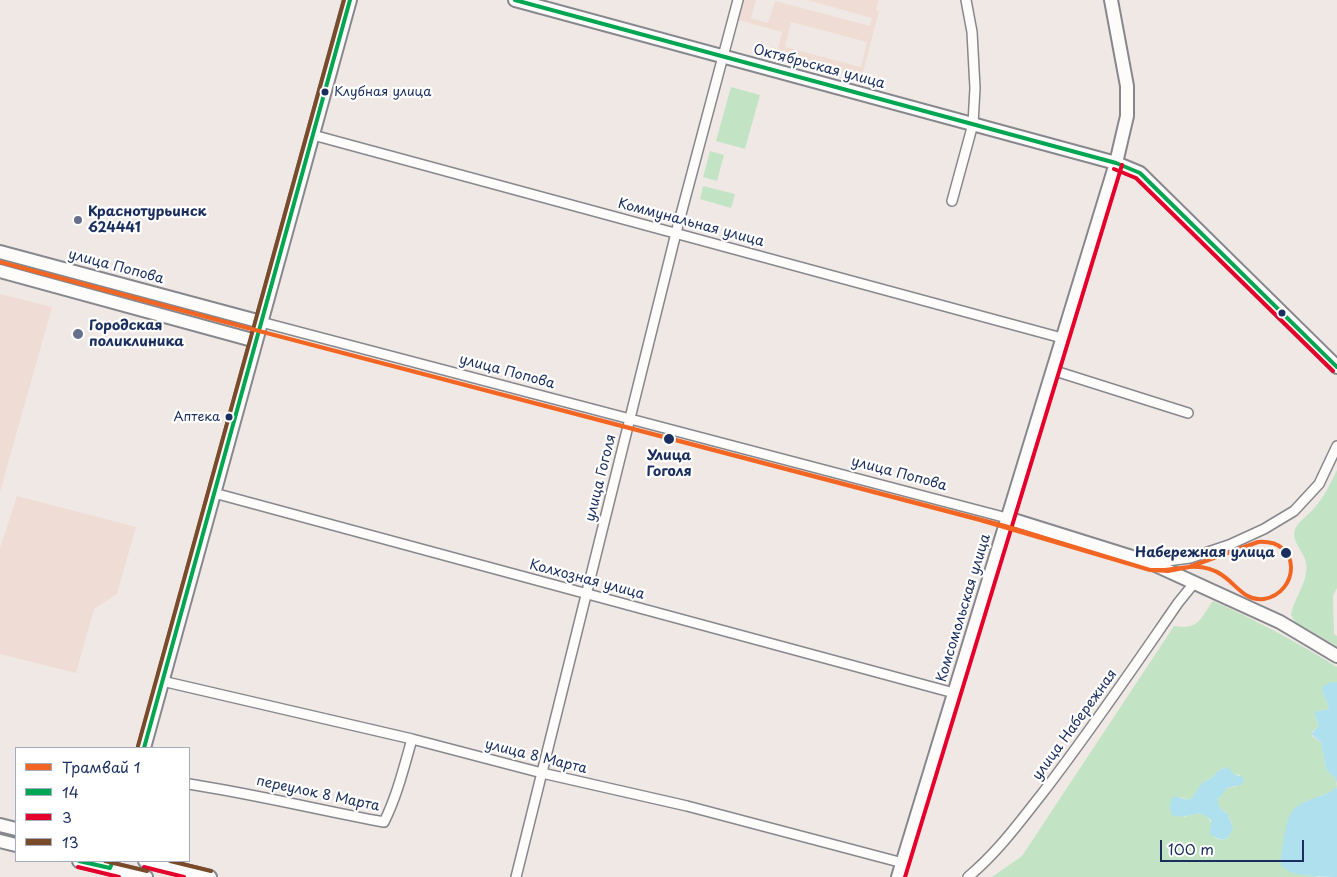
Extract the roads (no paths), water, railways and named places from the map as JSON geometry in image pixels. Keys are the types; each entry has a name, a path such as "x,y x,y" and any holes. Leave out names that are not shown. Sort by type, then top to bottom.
{"main road":[{"path":"144,747 350,0"},
{"name":"Октябрьская улица","path":"515,0 1116,163 1140,173 1337,367"},
{"name":"Комсомольская улица","path":"898,877 1116,163 1127,116 1127,86 1111,0"},
{"name":"улица Попова","path":"0,252 261,322"},
{"path":"0,271 256,341"},
{"path":"1007,518 1152,563 1280,622 1337,656"},
{"path":"0,825 15,829"},
{"path":"0,841 15,845"},
{"path":"83,862 146,877"},
{"path":"149,862 210,877"}],"street":[{"name":"улица Гоголя","path":"516,877 676,233 738,0"},
{"path":"952,202 973,124 975,88 972,32 966,0"},
{"name":"Коммунальная улица","path":"313,135 1062,338"},
{"name":"улица Попова","path":"261,322 1007,518"},
{"path":"1052,370 1188,413"},
{"path":"1152,563 1190,558 1229,545 1264,529 1294,511 1319,484 1337,446"},
{"name":"Колхозная улица","path":"214,493 954,693"},
{"name":"улица Набережная","path":"968,877 983,865 1002,845 1077,748 1178,603 1195,582"},
{"name":"улица 8 Марта","path":"162,681 687,806 902,863"},
{"name":"переулок 8 Марта","path":"190,784 242,792 384,822 390,811 412,739"}],"water":[{"path":"1331,682 1337,682 1337,784 1336,780 1326,769 1321,742 1311,734 1319,726 1315,712 1329,708 1322,687"},
{"path":"1228,767 1234,774 1244,778 1241,785 1227,788 1218,799 1218,804 1228,814 1233,828 1229,836 1221,839 1210,834 1211,820 1202,814 1173,816 1170,806 1173,796 1188,800 1192,798 1202,783 1213,777 1219,770"},
{"path":"1337,787 1337,877 1305,875 1288,871 1281,865 1281,860 1285,832 1291,813 1301,804 1330,792"}],"tram line":[{"name":"1","path":"0,262 259,331"},
{"name":"1","path":"259,331 1005,526 1150,570"},
{"name":"1","path":"259,331 980,520 1150,570"},
{"name":"1","path":"1258,542 1273,543 1283,549 1289,557 1291,567 1289,578 1276,595 1264,599 1251,598 1241,592 1222,575 1202,567 1189,567 1258,542"},
{"name":"1","path":"1150,570 1189,567"},
{"name":"1","path":"1150,570 1168,571 1189,567"}],"place":[{"name":"Клубная улица","path":"325,92"},
{"name":"Краснотурьинск 624441","path":"78,220"},
{"name":"Городская поликлиника","path":"78,334"},
{"name":"Аптека","path":"229,417"},
{"name":"Улица Гоголя","path":"669,439"},
{"name":"Набережная улица","path":"1286,553"}]}
